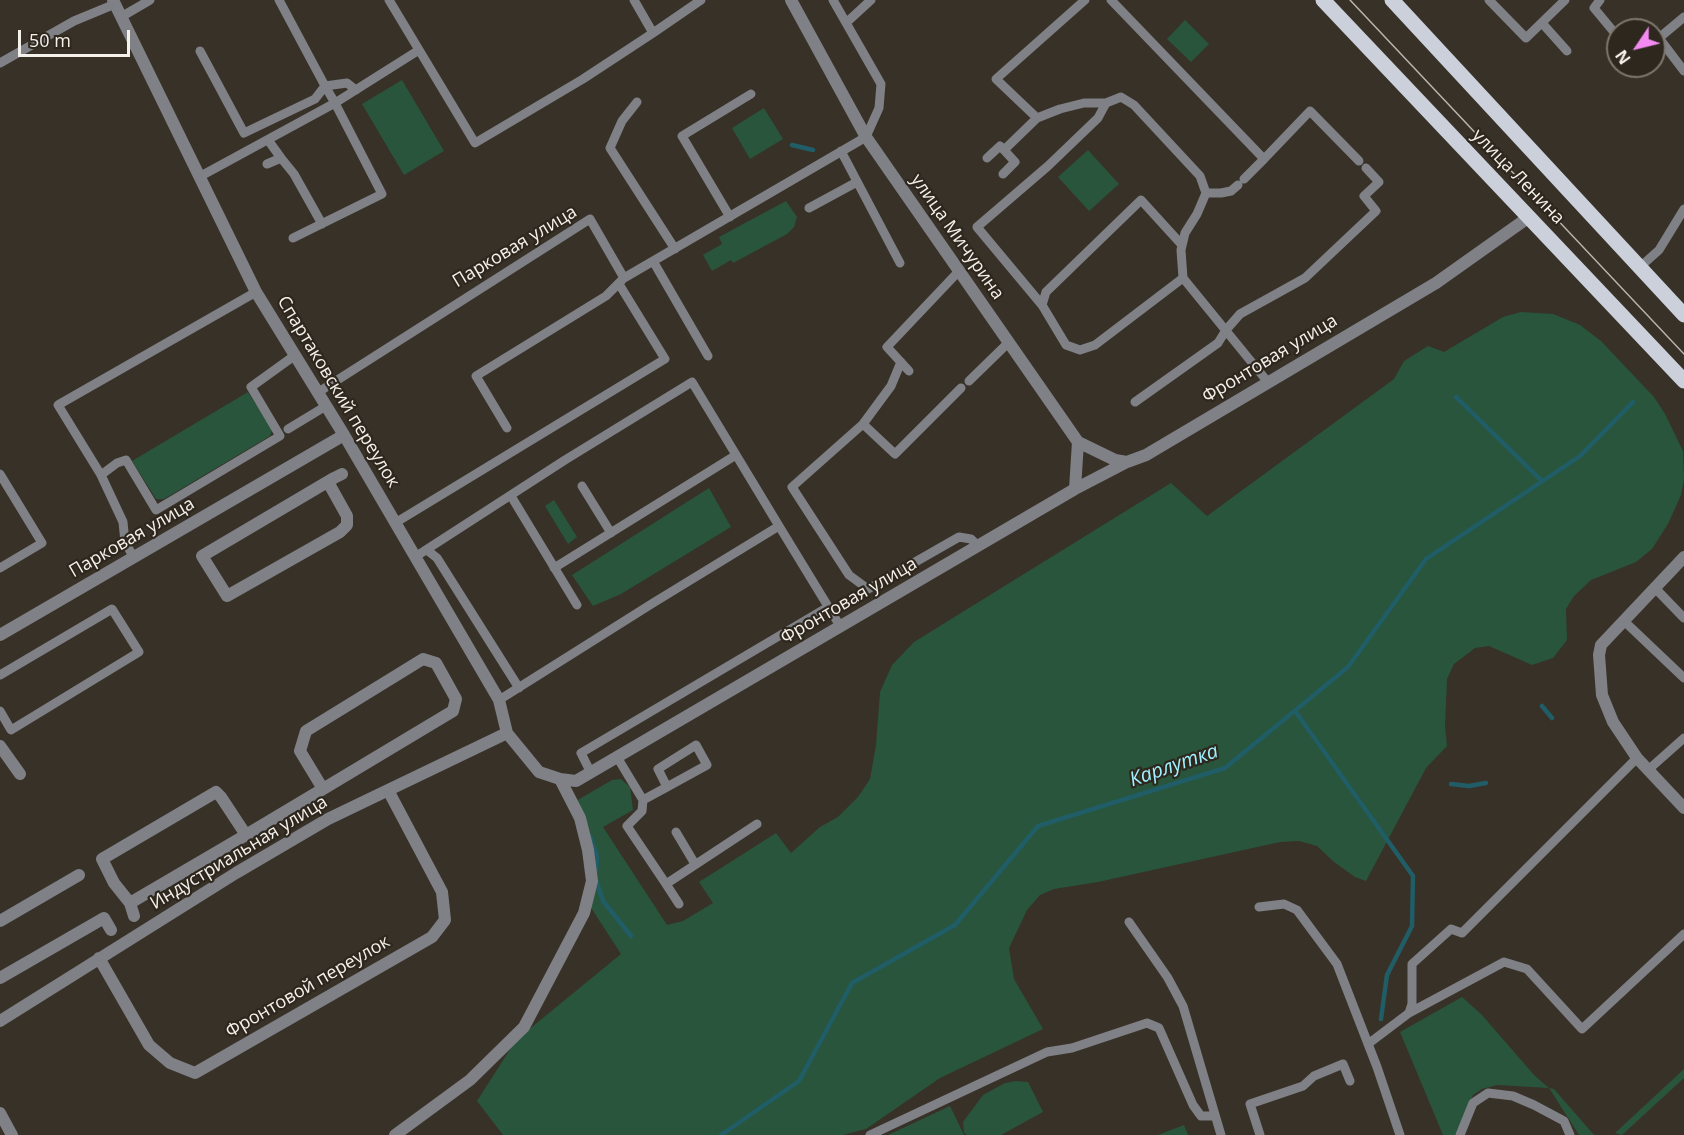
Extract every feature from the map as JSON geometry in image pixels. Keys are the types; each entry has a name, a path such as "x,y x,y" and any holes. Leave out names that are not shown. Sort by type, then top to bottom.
{"main road":[{"name":"улица Ленина","path":"1323,0 1684,381"},
{"name":"улица Ленина","path":"1392,0 1684,315"}],"street":[{"name":"улица Мичурина","path":"791,0 866,136 1078,442 1115,460 1128,462"},
{"name":"Спартаковский переулок","path":"114,2 256,292 344,435 498,700 507,733 539,772 560,779"},
{"name":"Фронтовая улица","path":"560,779 576,781 591,773 1076,489 1146,454 1436,283 1529,217"},
{"name":"Парковая улица","path":"0,635 344,435"},
{"path":"1076,489 1078,442"},
{"path":"328,482 347,516 347,525 340,532 227,596 202,556 328,482 342,474"},
{"path":"1684,557 1601,645 1600,668 1602,695 1613,722 1637,758 1684,808"},
{"path":"129,903 246,835 323,789 453,711 456,699 436,663 423,659 306,731 300,751 323,789"},
{"name":"Индустриальная улица","path":"0,1021 236,873 328,819 389,792 507,733"},
{"path":"0,746 20,774"},
{"path":"395,1135 470,1080 524,1027 585,913 592,881 588,850 580,818 560,779"},
{"path":"134,916 129,903 114,883 102,859 216,792 246,835"},
{"name":"Фронтовой переулок","path":"99,958 149,1045 170,1063 195,1073 432,936 445,920 442,892 389,792"},
{"path":"0,921 79,875"},
{"path":"0,978 104,918 111,930"},
{"path":"0,1113 12,1135"}],"lane":[{"path":"121,17 150,0"},
{"path":"279,0 382,194 293,238"},
{"path":"389,0 475,143 583,79 701,0"},
{"path":"634,0 653,33"},
{"path":"507,428 476,376 606,296 622,281 653,261 866,136 879,108 882,84 833,0"},
{"path":"846,23 871,0"},
{"path":"1037,118 996,79 1084,0"},
{"path":"1111,0 1264,159"},
{"path":"1489,0 1526,38 1565,0"},
{"path":"1600,0 1594,8 1606,22"},
{"path":"0,63 74,21 114,2"},
{"path":"1666,32 1684,17"},
{"path":"1542,22 1567,51"},
{"path":"199,177 335,104 419,50"},
{"path":"200,51 244,133 315,99 325,86 347,83 356,90"},
{"path":"1666,51 1684,71"},
{"path":"730,217 682,136 751,94"},
{"path":"1004,150 1037,118 1060,109 1084,103 1106,103 1121,97 1134,105 1200,176 1206,193 1185,233 1181,267 1183,278 1267,381"},
{"path":"636,102 622,121 610,148 675,249"},
{"path":"1106,103 1098,118 1048,166 977,227 1042,305 1066,345 1080,350 1095,345 1183,278"},
{"path":"1135,402 1218,343 1240,314 1305,278 1376,210 1364,196 1379,182 1311,111 1231,191 1206,193"},
{"path":"268,140 294,174 322,224"},
{"path":"987,158 1000,146 1015,162 1003,174"},
{"path":"841,151 900,262"},
{"path":"267,164 281,158"},
{"path":"809,208 857,182"},
{"path":"1042,305 1046,292 1142,200 1182,245"},
{"path":"1640,267 1659,250 1684,209"},
{"name":"Парковая улица","path":"317,393 590,219 622,281"},
{"path":"653,261 708,356"},
{"path":"909,371 887,347 959,271"},
{"path":"395,523 665,359 622,281"},
{"path":"134,558 125,542 123,522 102,475 58,405 256,292"},
{"path":"969,381 1008,343"},
{"path":"102,475 126,460 156,510 280,436 251,387 294,356"},
{"path":"877,605 868,589 849,575 792,488 863,424 891,386 901,362"},
{"path":"415,557 692,382 840,626"},
{"path":"863,424 895,454 961,388"},
{"path":"288,429 326,406"},
{"path":"554,568 736,454"},
{"path":"0,474 42,543 0,568"},
{"path":"582,486 611,533"},
{"path":"511,496 577,605"},
{"path":"498,700 779,526"},
{"path":"868,589 958,537 970,539 978,546"},
{"path":"427,550 437,558 519,688"},
{"path":"1654,587 1684,618"},
{"path":"591,773 581,753 828,607"},
{"path":"0,675 112,609 139,652 11,730 0,711"},
{"path":"1624,621 1684,678"},
{"path":"1648,770 1684,738"},
{"path":"643,800 667,787 707,765 696,746 658,769 667,787"},
{"path":"617,758 643,800 642,811 627,826 679,904"},
{"path":"1408,1013 1412,1004 1412,964 1451,929 1462,933 1637,758"},
{"path":"666,884 757,824"},
{"path":"676,832 695,864"},
{"path":"1259,907 1284,904 1297,910 1336,964 1368,1044 1400,1135"},
{"path":"1129,922 1168,978 1183,1006 1221,1135"},
{"path":"1368,1044 1408,1013 1504,962 1527,969 1582,1029 1684,933"},
{"path":"873,1134 1047,1052 1072,1048 1147,1023 1159,1028 1193,1105 1201,1116 1215,1116"},
{"path":"1260,1135 1250,1104 1303,1086 1314,1076 1343,1064 1350,1082"},
{"path":"1460,1135 1473,1103 1488,1093 1513,1096 1534,1105 1564,1121 1569,1135"}],"green space":[{"path":"1185,20 1209,44 1191,62 1167,39"},
{"path":"402,80 444,151 404,175 362,104"},
{"path":"764,108 783,139 750,159 732,128"},
{"path":"1088,150 1119,184 1089,211 1058,177"},
{"path":"786,201 797,217 794,227 787,234 733,263 731,260 712,271 703,255 722,244 719,237"},
{"path":"1521,312 1553,314 1580,325 1601,341 1654,397 1683,451 1684,479 1681,495 1668,524 1652,549 1636,562 1591,580 1574,596 1566,609 1567,640 1553,658 1532,665 1489,646 1475,648 1454,664 1447,679 1445,726 1447,746 1426,768 1366,881 1355,877 1334,862 1317,846 1299,841 1280,842 1098,882 1054,889 1040,895 1027,910 1009,948 1014,979 1043,1029 940,1078 866,1129 843,1135 503,1135 477,1101 516,1040 621,954 588,903 595,887 576,801 612,780 621,779 630,787 633,810 603,827 667,925 683,921 713,903 699,882 776,833 791,853 820,827 838,817 858,797 870,779 876,745 880,692 892,665 914,642 1171,483 1207,516 1394,379 1404,361 1428,346 1444,352 1503,317"},
{"path":"248,392 272,430 270,436 164,499 156,499 132,461"},
{"path":"709,488 731,527 621,594 593,606 572,575"},
{"path":"554,500 577,537 568,544 545,506"},
{"path":"1462,997 1481,1014 1535,1076 1549,1088 1497,1085 1482,1089 1473,1095 1455,1135 1443,1135 1400,1032"},
{"path":"1684,1069 1684,1078 1622,1135 1615,1133"},
{"path":"1028,1082 1043,1112 1001,1135 967,1135 964,1133 963,1122 983,1095 1005,1083"},
{"path":"1549,1088 1554,1089 1594,1135 1579,1135"},
{"path":"950,1106 964,1135 888,1135"},
{"path":"1184,1125 1188,1135 1158,1135"}],"waterway":[{"path":"792,145 813,150"},
{"path":"1456,397 1542,481"},
{"name":"Карлутка","path":"721,1135 799,1081 852,983 955,925 1038,826 1225,768 1348,667 1426,559 1580,456 1633,402"},
{"path":"1542,706 1552,718"},
{"path":"1295,711 1413,876 1412,926 1387,975 1381,1019"},
{"path":"1451,784 1469,786 1486,783"},
{"path":"590,836 597,856 596,871"},
{"path":"596,880 603,901 631,936"}],"tram line":[{"path":"1350,0 1684,354"}]}
